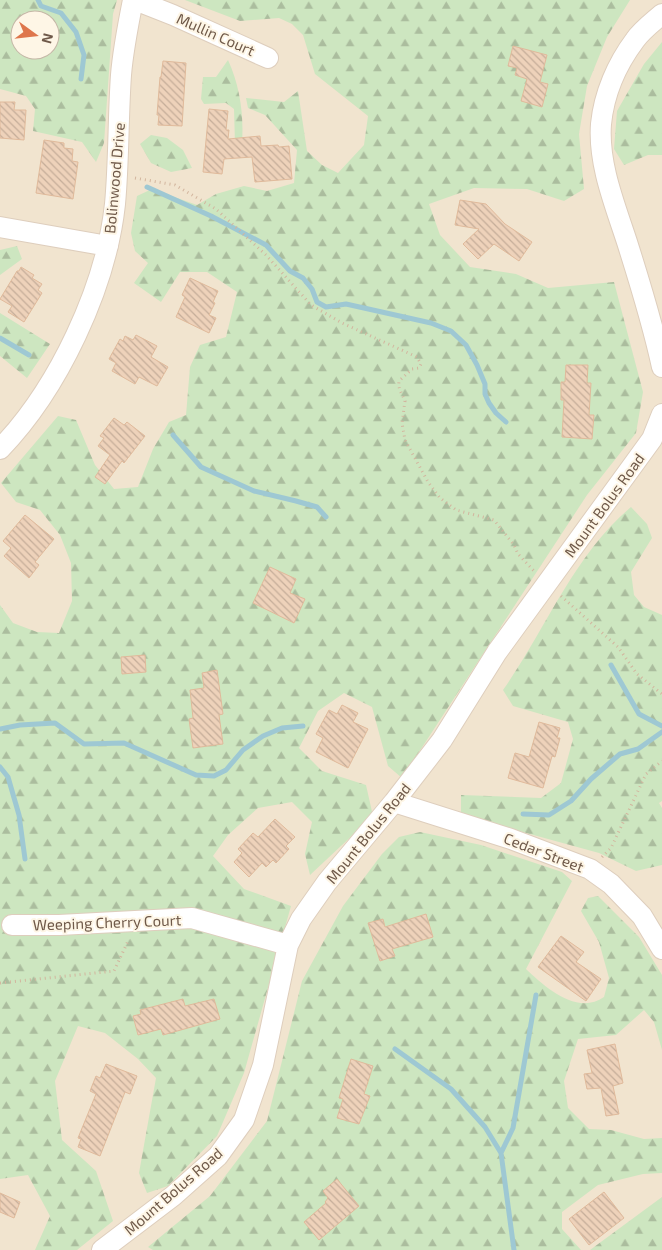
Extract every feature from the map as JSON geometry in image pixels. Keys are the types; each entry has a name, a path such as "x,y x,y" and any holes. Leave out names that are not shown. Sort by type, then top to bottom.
{"street":[{"name":"Mullin Court","path":"134,0 173,15 268,58"},
{"name":"Bolinwood Drive","path":"0,449 17,431 52,379 76,335 94,292 108,246 118,173 121,75 124,47 134,0"},
{"path":"662,14 636,39 619,65 608,93 601,124 602,152 610,189 662,366"},
{"path":"0,227 108,246"},
{"name":"Mount Bolus Road","path":"102,1250 173,1196 218,1156 244,1120 263,1066 288,945 301,919 327,882 394,802 442,740 498,652 652,439 662,414"},
{"name":"Cedar Street","path":"394,802 511,839 590,869 611,884 642,916 662,949"},
{"name":"Weeping Cherry Court","path":"12,925 192,918 288,945"}],"path":[{"path":"134,178 175,185 216,209 266,256 311,305 342,323 417,357 421,364 419,368 412,369 399,381 398,386 405,401 402,423 405,440 423,476 440,498 456,510 494,520 514,545 518,554 546,584 576,607 618,647 637,674 662,694"},
{"path":"590,869 611,848 646,774 662,761"},
{"path":"0,983 114,970 137,920"}],"shaded area":[{"path":"0,0 662,0 662,1250 0,1250"}],"green space":[{"path":"0,0 117,0 113,14 104,143 96,162 82,142 33,131 35,109 26,96 0,89"},
{"path":"185,0 630,0 607,37 587,86 579,134 584,189 564,201 527,189 474,188 429,204 440,235 470,267 516,274 548,288 614,282 643,392 636,433 587,495 402,778 388,766 372,707 344,693 318,711 299,748 322,771 366,785 373,816 310,875 305,854 312,822 292,802 258,808 228,835 213,856 244,889 291,906 244,1073 217,1136 168,1186 147,1193 139,1173 156,1078 138,1059 105,1033 78,1026 55,1081 62,1140 96,1171 113,1221 77,1250 35,1250 50,1216 28,1175 0,1179 0,605 13,623 37,632 59,633 72,601 71,563 60,535 40,510 16,502 1,483 58,416 76,420 95,465 114,489 138,487 153,449 169,422 186,415 190,367 200,345 226,337 237,292 207,272 180,272 161,302 134,283 148,263 135,251 131,233 137,196 152,189 197,205 216,194 244,186 267,191 294,183 297,150 265,115 248,108 246,98 284,102 298,91 307,151 322,165 338,173 364,145 368,116 315,74 303,35 292,24 279,18 240,21"},
{"path":"662,42 662,155 648,155 624,165 614,149 617,111 644,64"},
{"path":"228,60 236,80 242,111 242,143 235,144 234,109 226,103 204,104 201,99 203,77 216,77"},
{"path":"151,135 167,138 183,150 192,168 171,172 151,163 140,144"},
{"path":"17,246 22,259 0,275 0,250"},
{"path":"0,313 50,344 27,378 0,356"},
{"path":"631,507 647,524 652,538 631,572 634,595 644,607 662,615 662,801 659,803 662,808 662,865 636,871 599,853 461,815 461,795 541,798 561,783 573,739 568,722 513,706 503,690 576,570 611,526"},
{"path":"420,832 481,845 562,872 572,881 526,969 542,984 562,997 583,1003 594,1002 604,997 609,978 599,942 581,911 588,898 598,896 639,937 662,975 662,1050 654,1022 644,1010 616,1035 578,1039 564,1081 568,1108 589,1129 611,1130 644,1139 662,1138 662,1173 643,1174 598,1185 562,1212 562,1229 581,1250 153,1250 148,1247 210,1196 267,1121 302,981 343,906 382,854 399,837"},
{"path":"662,1197 662,1250 590,1250"}],"building":[{"path":"513,46 547,55 540,82 548,84 542,107 521,101 527,79 515,75 517,68 508,66"},
{"path":"163,61 186,63 182,126 158,125 159,115 157,115"},
{"path":"0,102 15,102 14,110 26,110 24,140 0,138"},
{"path":"209,109 228,111 226,130 229,130 228,139 260,136 261,146 289,146 292,179 255,182 252,157 224,159 222,174 203,172"},
{"path":"44,140 64,143 64,148 73,149 72,161 78,162 73,199 36,193"},
{"path":"460,200 486,204 505,224 532,242 519,261 494,244 478,259 463,244 479,229 455,225"},
{"path":"21,267 34,275 32,278 42,284 38,290 42,293 24,322 8,312 12,306 0,299"},
{"path":"190,278 218,291 209,315 216,318 209,333 176,317 185,297 182,295"},
{"path":"136,335 157,346 151,357 168,367 157,386 139,377 135,384 112,371 116,363 109,359 120,339 123,341 125,336 133,340"},
{"path":"566,365 588,365 587,383 591,383 589,415 594,415 592,439 562,437 564,400 561,400 561,382 565,382"},
{"path":"114,418 124,425 127,422 145,436 124,463 122,461 105,484 95,477 110,455 98,446 104,438 100,436"},
{"path":"25,515 54,539 35,562 39,565 29,578 4,556 11,548 3,541"},
{"path":"270,567 296,579 290,593 305,599 294,623 253,603"},
{"path":"145,655 146,672 122,674 121,657"},
{"path":"217,670 223,714 219,715 223,744 193,748 189,719 193,718 190,690 204,688 202,673"},
{"path":"342,705 358,713 353,722 368,729 348,768 316,752 323,738 316,734 329,710 337,714"},
{"path":"539,722 560,728 557,738 560,738 555,757 552,756 543,788 508,778 515,753 529,757"},
{"path":"275,819 295,837 286,846 289,849 276,863 273,860 266,867 262,863 249,877 234,862 242,853 238,849 253,833 258,837"},
{"path":"426,914 433,937 392,949 395,956 380,961 368,923 383,919 385,927"},
{"path":"561,936 584,952 576,962 601,979 586,1001 538,967"},
{"path":"183,999 185,1006 214,999 220,1019 163,1035 161,1029 138,1035 133,1016 141,1014 140,1010"},
{"path":"615,1044 623,1083 613,1086 619,1114 606,1116 601,1088 587,1089 584,1074 592,1073 587,1050"},
{"path":"351,1059 373,1066 364,1094 370,1096 359,1124 337,1118 343,1099 339,1098"},
{"path":"106,1064 137,1076 130,1094 125,1092 100,1156 78,1147 81,1139 78,1138 96,1094 90,1091 96,1076 100,1078"},
{"path":"337,1179 359,1206 319,1240 304,1222 326,1203 328,1198 323,1191"},
{"path":"604,1192 624,1218 589,1245 569,1219"},
{"path":"0,1193 20,1202 14,1218 0,1212"}],"waterway":[{"path":"38,0 41,6 61,13 76,32 84,55 81,79"},
{"path":"147,187 211,216 266,245 290,271 303,278 312,289 317,302 326,307 346,304 431,323 451,331 466,345 485,384 485,394 489,403 506,422"},
{"path":"0,338 29,355"},
{"path":"173,435 201,467 254,491 317,507 326,517"},
{"path":"611,665 639,714 662,726"},
{"path":"0,729 20,725 55,723 84,744 124,743 196,775 214,776 226,770 243,750 263,736 282,728 303,726"},
{"path":"523,814 549,815 571,801 591,779 620,754 638,749 662,732"},
{"path":"0,767 8,777 19,815 25,859"},
{"path":"514,1250 501,1153 513,1128 536,995"},
{"path":"395,1049 451,1089 485,1127 501,1153"}]}
